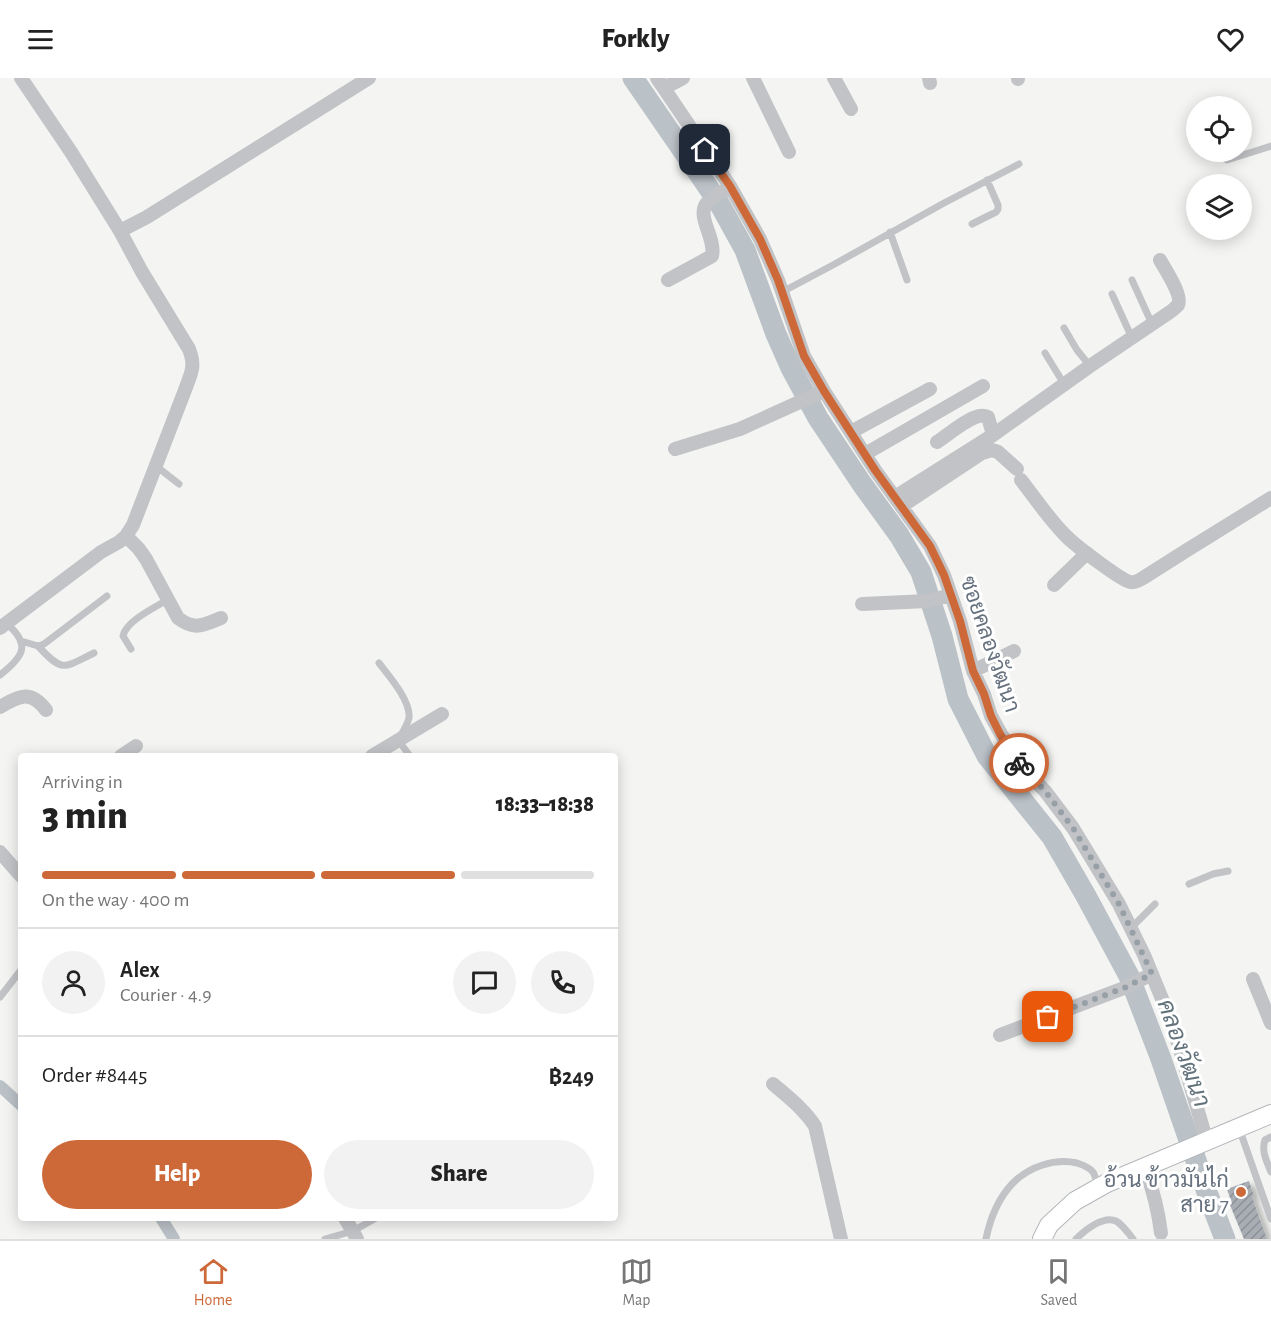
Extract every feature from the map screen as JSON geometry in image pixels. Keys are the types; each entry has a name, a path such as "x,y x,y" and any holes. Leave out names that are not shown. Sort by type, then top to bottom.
{"main road":[{"path":"1042,1239 1049,1225 1075,1201 1145,1167 1271,1114"}],"street":[{"path":"3,625 76,569 126,536 133,525 193,368 193,359 189,349 120,231 21,78"},
{"path":"120,231 147,217 369,78"},
{"path":"660,83 683,78"},
{"path":"753,78 789,152"},
{"path":"834,78 850,109"},
{"name":"ซอยคลองวัฒนา","path":"660,83 725,190 760,239 819,393 851,432 930,546 944,575 948,596 973,671 1000,734 1021,766 1045,791 1073,828 1119,904 1152,974 1179,1046 1196,1146"},
{"path":"668,280 712,256 713,242 703,212 707,202 725,190"},
{"path":"898,501 1178,306 1178,295 1160,260"},
{"path":"865,454 983,386"},
{"path":"851,432 930,389"},
{"path":"675,448 740,429 819,393"},
{"path":"937,442 978,416 988,417 993,435"},
{"path":"898,501 982,453 992,450 998,452 1019,474 1063,534 1130,582 1138,581 1271,498"},
{"path":"126,536 146,559 178,618 186,624 201,626 221,618"},
{"path":"1054,585 1087,553"},
{"path":"862,604 928,601 948,596"},
{"path":"973,671 1014,651"},
{"path":"0,707 18,698 29,696 39,700 46,710"},
{"path":"377,753 442,714"},
{"path":"126,753 136,746"},
{"path":"0,852 18,873"},
{"path":"1000,1035 1124,988 1152,974"},
{"path":"1253,979 1271,1023"},
{"path":"773,1084 809,1116 815,1126 841,1239"},
{"path":"1145,1167 1154,1191 1161,1233"},
{"path":"347,1221 355,1235"}],"lane":[{"path":"1252,152 1271,146"},
{"path":"782,292 1019,164"},
{"path":"972,224 998,209 987,180"},
{"path":"891,232 907,280"},
{"path":"1132,280 1152,324"},
{"path":"1112,294 1131,338"},
{"path":"1064,328 1090,366"},
{"path":"1045,353 1064,384"},
{"path":"156,466 179,484"},
{"path":"38,646 45,644 107,596"},
{"path":"131,649 123,636 124,631 131,623 167,600"},
{"path":"0,675 17,661 22,652 21,641 14,629 3,625"},
{"path":"21,641 38,646 54,663 64,666 94,653"},
{"path":"379,663 396,685 407,705 409,716 407,725 398,740 408,753"},
{"path":"1189,884 1228,871"},
{"path":"1131,928 1155,904"},
{"path":"0,997 18,974"},
{"path":"1239,1128 1271,1220"},
{"path":"1271,1137 1265,1140 1263,1145 1271,1172"},
{"path":"986,1239 996,1206 1013,1184 1034,1168 1055,1161 1080,1164 1093,1171 1099,1188"},
{"path":"325,1239 355,1235 372,1221"},
{"path":"1076,1239 1096,1223 1108,1221 1116,1221 1133,1239"}],"building":[{"path":"1249,1181 1254,1196 1252,1197 1267,1239 1244,1239 1230,1205 1232,1204 1227,1189"}],"waterway":[{"name":"คลองวัฒนา","path":"633,78 719,203 745,250 776,334 818,418 899,535 921,572 942,636 958,699 987,756 1052,837 1129,976 1225,1239"},
{"path":"0,1086 18,1102"},
{"path":"163,1221 174,1239"}],"way so far":[{"path":"1019,763 1045,791 1073,828 1119,904 1152,974 1124,988 1048,1017"}],"place":[{"name":"อ้วน ข้าวมันไก่ สาย 7","path":"1241,1192"}],"route":[{"path":"705,150 730,186 760,239 778,280 804,356 875,470 930,546 944,575 960,621 973,671 991,716 1019,763"}]}
